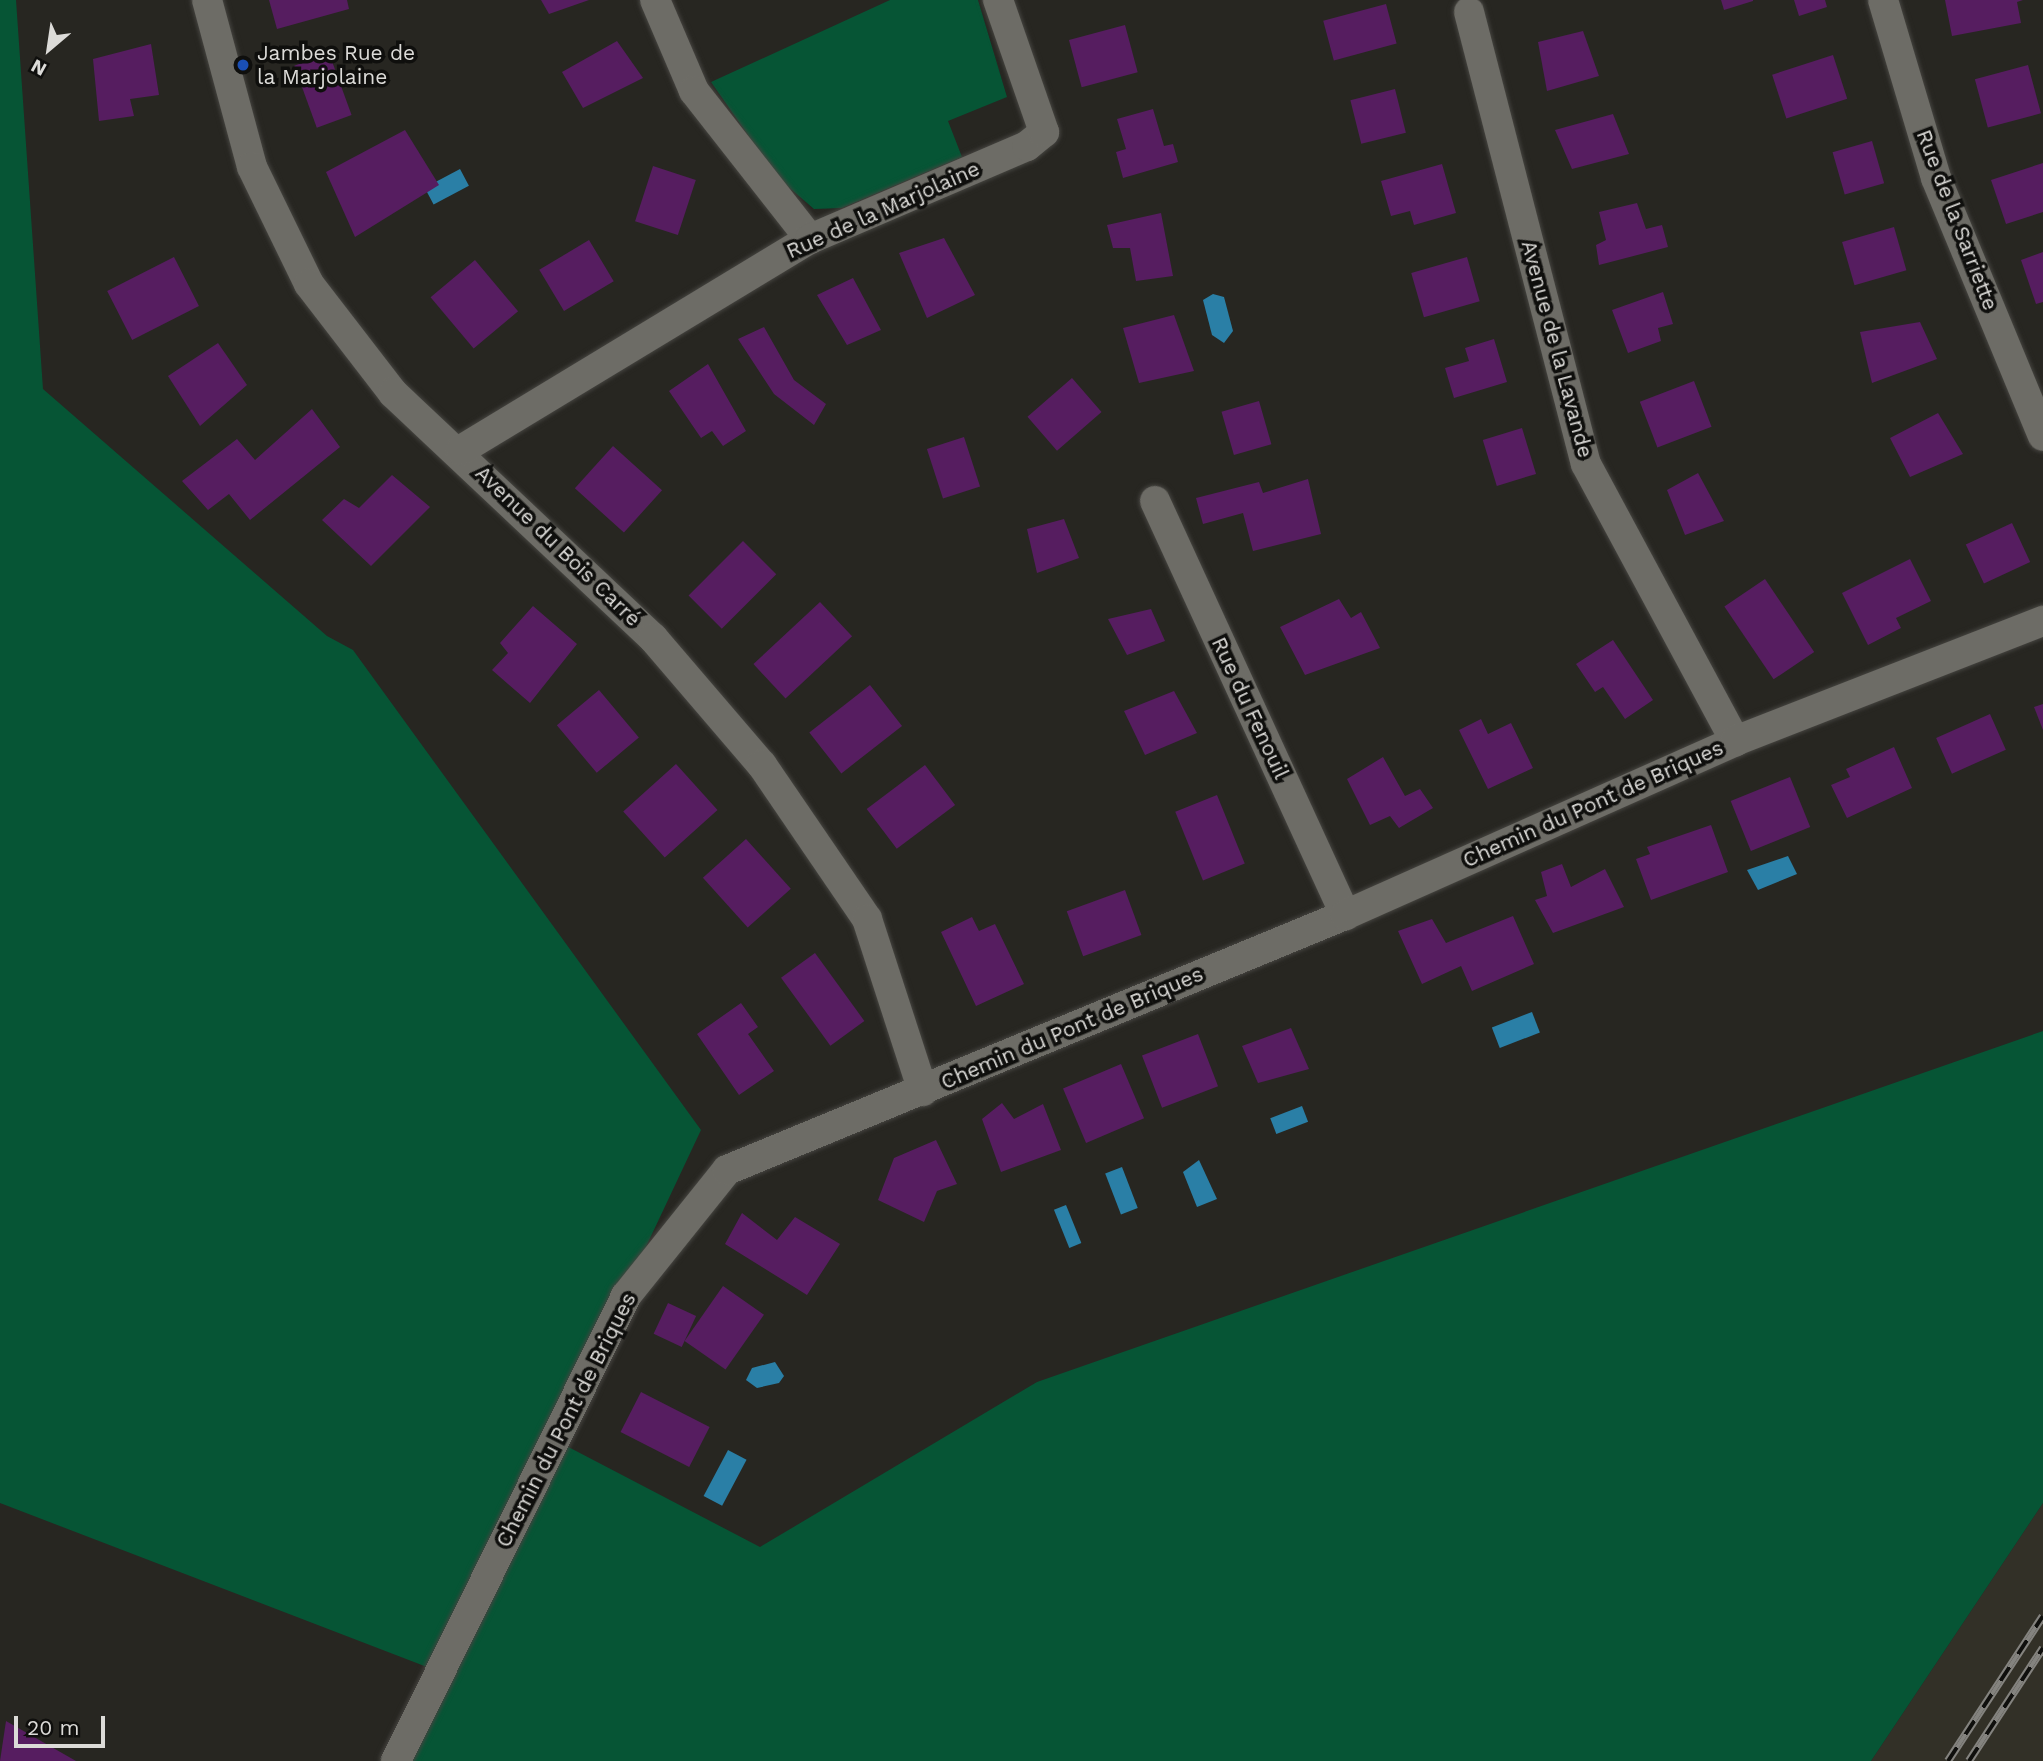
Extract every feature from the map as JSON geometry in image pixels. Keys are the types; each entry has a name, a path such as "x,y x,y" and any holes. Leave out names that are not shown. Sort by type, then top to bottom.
{"street":[{"name":"Avenue du Bois Carré","path":"207,0 252,167 309,284 393,393 461,450 653,638 762,765 867,919 923,1091"},
{"path":"656,0 694,91 810,239"},
{"name":"Rue de la Marjolaine","path":"461,450 810,239 1027,146 1044,132 998,0"},
{"name":"Rue de la Sarriette","path":"1883,0 1936,178 2043,436"},
{"name":"Avenue de la Lavande","path":"1465,4 1586,464 1735,741"},
{"name":"Rue du Fenouil","path":"1155,501 1345,915"},
{"name":"Chemin du Pont de Briques","path":"396,1761 626,1297 727,1170 1345,915 1735,741 2043,621"}],"shaded area":[{"path":"2043,1503 2043,1761 1871,1761"}],"green space":[{"path":"0,0 16,0 43,389 327,636 353,650 701,1130 555,1440 760,1547 1037,1382 2043,1031 2043,1503 1871,1761 396,1761 440,1672 0,1503"},
{"path":"890,0 978,0 1007,97 948,121 962,157 842,208 814,209 778,178 711,82"}],"water":[{"path":"460,169 469,186 434,205 425,188"},
{"path":"1213,294 1224,297 1233,331 1224,343 1212,335 1203,300"},
{"path":"1788,856 1797,874 1758,890 1747,870"},
{"path":"1532,1012 1540,1033 1500,1048 1492,1027"},
{"path":"1302,1106 1308,1122 1276,1134 1270,1118"},
{"path":"1199,1160 1217,1199 1197,1207 1183,1172"},
{"path":"1122,1167 1138,1208 1121,1215 1105,1173"},
{"path":"1066,1205 1081,1243 1069,1248 1054,1210"},
{"path":"775,1362 784,1376 779,1383 757,1388 746,1380 752,1368"},
{"path":"728,1450 747,1460 722,1506 704,1496"}],"building":[{"path":"269,0 347,0 349,9 277,29"},
{"path":"541,0 589,0 549,14"},
{"path":"1721,0 1753,0 1753,1 1724,10"},
{"path":"1794,0 1825,0 1827,7 1799,16"},
{"path":"1945,0 2023,0 2017,2 2021,23 1952,36"},
{"path":"1386,4 1397,44 1334,60 1323,21"},
{"path":"1125,25 1138,72 1082,87 1069,40"},
{"path":"1583,31 1599,76 1547,91 1538,42"},
{"path":"617,41 643,78 583,108 562,72"},
{"path":"151,44 159,95 130,99 134,116 99,121 93,59"},
{"path":"329,53 352,115 317,128 294,66"},
{"path":"1833,55 1847,99 1786,119 1772,75"},
{"path":"2028,65 2041,113 1988,128 1975,79"},
{"path":"1395,89 1406,133 1361,144 1350,100"},
{"path":"1153,109 1164,146 1173,144 1178,162 1123,178 1116,152 1126,149 1117,119"},
{"path":"1613,114 1629,154 1572,169 1555,130"},
{"path":"405,130 439,185 355,237 326,172"},
{"path":"1872,141 1884,183 1845,195 1833,152"},
{"path":"2043,163 2043,212 2006,224 1991,180"},
{"path":"1442,164 1456,213 1414,225 1410,211 1391,216 1381,181"},
{"path":"653,166 696,180 678,235 635,221"},
{"path":"1637,203 1646,229 1662,225 1668,247 1599,265 1596,245 1606,240 1599,212"},
{"path":"1161,213 1173,276 1136,281 1130,248 1113,248 1107,225"},
{"path":"1894,227 1906,270 1854,285 1842,242"},
{"path":"944,238 975,295 927,318 899,253"},
{"path":"589,240 614,281 564,311 539,270"},
{"path":"2043,252 2043,302 2036,304 2021,260"},
{"path":"174,257 199,306 132,340 107,291"},
{"path":"1467,257 1480,301 1424,317 1411,273"},
{"path":"475,260 518,311 474,349 431,297"},
{"path":"853,278 881,330 847,345 817,295"},
{"path":"1663,292 1673,324 1658,328 1661,341 1628,353 1612,310"},
{"path":"1174,315 1194,371 1139,383 1123,328"},
{"path":"1920,322 1937,359 1872,383 1860,332"},
{"path":"764,327 794,380 826,404 814,425 774,394 738,339"},
{"path":"1494,339 1507,382 1454,398 1445,368 1469,361 1465,348"},
{"path":"218,343 247,385 200,426 168,376"},
{"path":"708,364 746,431 723,446 712,431 701,438 669,391"},
{"path":"1072,378 1102,412 1057,451 1027,417"},
{"path":"1694,381 1712,427 1657,448 1640,402"},
{"path":"1259,401 1271,444 1234,455 1222,412"},
{"path":"312,409 340,447 250,520 229,494 208,510 182,481 237,439 255,460"},
{"path":"1938,413 1963,454 1910,477 1890,438"},
{"path":"1522,428 1536,474 1497,486 1483,440"},
{"path":"964,437 980,486 943,499 927,449"},
{"path":"613,446 662,490 624,533 575,488"},
{"path":"1698,473 1724,521 1685,535 1667,490"},
{"path":"392,475 430,507 371,566 322,520 344,499 359,508"},
{"path":"1308,479 1321,534 1253,551 1243,513 1203,524 1196,498 1259,482 1263,493"},
{"path":"1064,519 1079,558 1037,573 1027,529"},
{"path":"2012,523 2030,562 1984,584 1966,545"},
{"path":"743,541 776,574 722,629 689,595"},
{"path":"1910,559 1931,601 1896,618 1901,628 1868,645 1842,593"},
{"path":"1765,579 1814,652 1774,679 1724,606"},
{"path":"1339,599 1351,618 1361,612 1380,648 1305,675 1280,627"},
{"path":"820,602 852,636 786,698 753,664"},
{"path":"533,606 577,644 530,703 492,670 508,653 500,643"},
{"path":"1151,609 1165,641 1127,655 1108,619"},
{"path":"1613,640 1653,700 1625,719 1603,687 1595,692 1576,664"},
{"path":"870,685 902,726 841,773 809,732"},
{"path":"599,690 639,737 597,773 557,725"},
{"path":"1174,691 1197,733 1145,755 1124,711"},
{"path":"2043,704 2043,730 2034,707"},
{"path":"1990,714 2006,750 1952,774 1936,738"},
{"path":"1481,719 1488,734 1511,723 1533,768 1488,789 1459,730"},
{"path":"1894,747 1912,788 1847,818 1831,785 1850,777 1846,769"},
{"path":"1383,757 1405,796 1420,789 1433,808 1399,828 1390,816 1370,825 1347,779"},
{"path":"676,764 717,810 665,858 623,812"},
{"path":"925,765 955,805 897,849 867,809"},
{"path":"1790,777 1810,827 1751,851 1731,801"},
{"path":"1217,795 1245,864 1203,880 1175,812"},
{"path":"1711,825 1728,872 1651,900 1636,859 1650,854 1647,847"},
{"path":"746,839 791,889 748,928 703,878"},
{"path":"1562,864 1571,887 1605,869 1624,907 1553,933 1535,900 1547,896 1541,872"},
{"path":"1125,890 1141,935 1083,956 1067,911"},
{"path":"1513,916 1534,964 1472,991 1461,966 1422,984 1398,931 1432,919 1446,943"},
{"path":"972,917 979,931 995,924 1024,984 976,1006 941,932"},
{"path":"815,953 864,1021 830,1046 781,978"},
{"path":"741,1003 758,1027 748,1034 774,1071 739,1095 697,1034"},
{"path":"1291,1028 1309,1069 1258,1083 1242,1046"},
{"path":"1198,1034 1218,1086 1162,1108 1142,1056"},
{"path":"1121,1064 1144,1118 1086,1143 1063,1089"},
{"path":"1002,1103 1014,1119 1043,1104 1061,1150 1001,1172 982,1119"},
{"path":"936,1140 957,1184 937,1191 924,1222 878,1200 894,1158"},
{"path":"742,1213 777,1240 795,1217 840,1244 807,1295 725,1244"},
{"path":"723,1286 764,1315 726,1370 685,1341"},
{"path":"668,1303 696,1316 682,1347 654,1334"},
{"path":"641,1392 710,1427 689,1467 621,1432"},
{"path":"6,1721 76,1761 0,1761"}],"railway":[{"path":"1948,1761 2043,1616"},
{"path":"1969,1761 2043,1648"}],"place":[{"name":"Jambes Rue de la Marjolaine","path":"243,65"}]}
